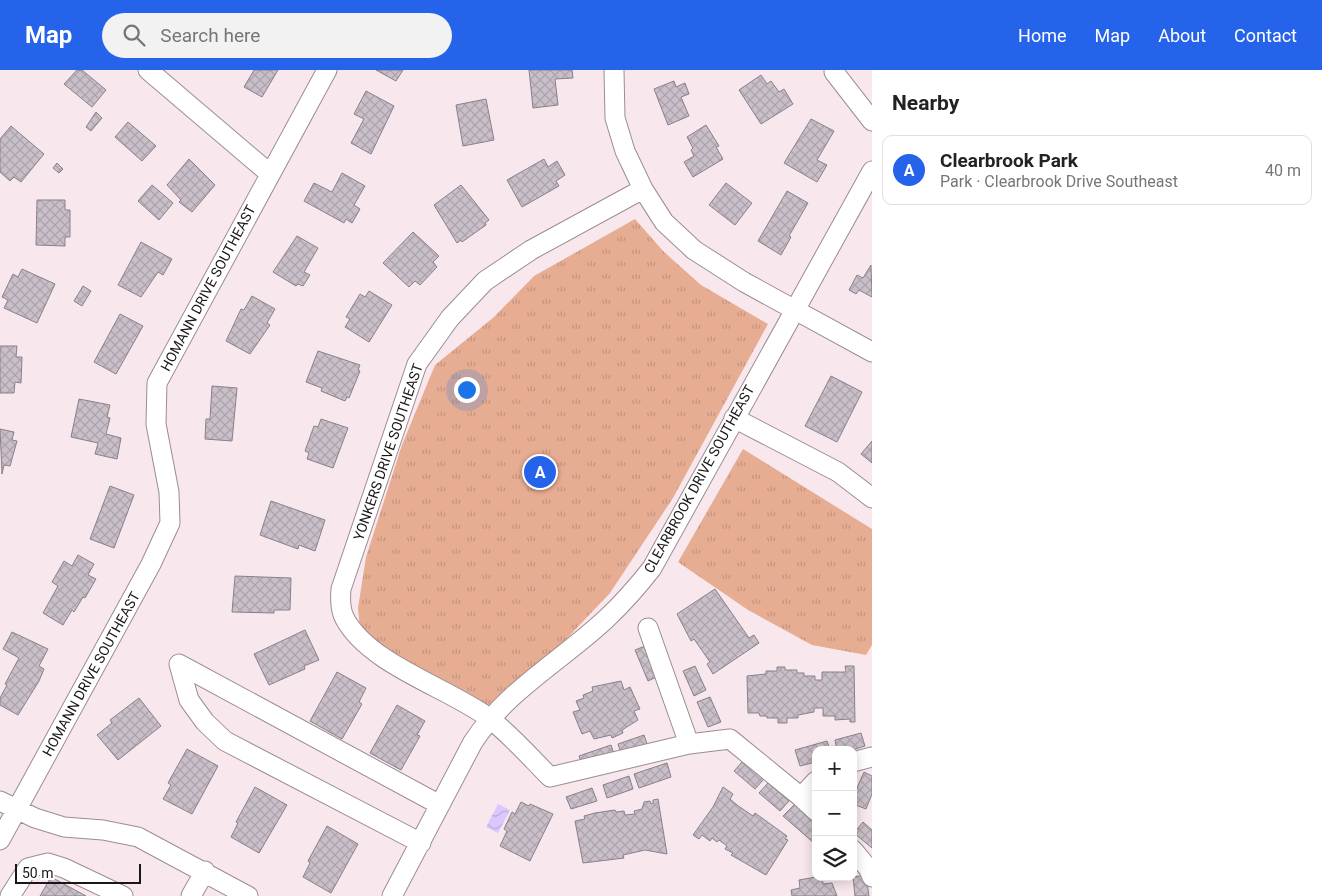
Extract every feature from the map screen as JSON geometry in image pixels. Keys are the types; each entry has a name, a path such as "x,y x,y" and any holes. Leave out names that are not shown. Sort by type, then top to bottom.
{"street":[{"path":"148,70 269,173"},
{"name":"HOMANN DRIVE SOUTHEAST","path":"0,840 8,805 147,572 170,523 169,492 156,424 157,382 269,173 327,70"},
{"path":"614,70 615,118 625,152 643,189 664,222 694,250 744,282 795,308 872,352"},
{"path":"834,72 872,121"},
{"name":"CLEARBROOK DRIVE SOUTHEAST","path":"392,896 473,742 489,718 517,691 604,620 630,596 652,568 872,171"},
{"name":"YONKERS DRIVE SOUTHEAST","path":"643,189 531,250 485,281 450,318 416,364 340,589 340,606 345,620 360,638 384,658 489,718 550,777 689,744"},
{"path":"734,418 838,472 872,498"},
{"path":"648,628 689,744 730,739 812,808"},
{"path":"421,843 225,741 205,722 189,700 179,664 440,806"},
{"path":"857,761 872,757"},
{"path":"801,798 812,786"},
{"path":"8,805 64,827 102,830 138,837 205,871 248,896"},
{"path":"857,855 868,868 872,877"},
{"path":"10,896 28,868 48,863 64,868 122,896"},
{"path":"191,896 205,871"}],"green space":[{"path":"635,219 663,251 701,285 768,324 673,498 610,593 554,652 489,707 376,644 360,629 358,608 366,557 402,445 435,365 494,317 534,276"},
{"path":"743,449 872,529 872,645 866,655 812,645 748,610 678,562"}],"water":[{"path":"498,804 510,810 498,833 486,827"}],"building":[{"path":"77,70 82,70 106,90 92,107 64,84"},
{"path":"254,70 278,70 262,97 244,87"},
{"path":"376,70 403,70 396,81"},
{"path":"529,70 572,70 573,78 555,79 558,105 533,108"},
{"path":"761,75 767,84 771,81 779,92 784,89 793,104 761,124 739,90"},
{"path":"674,81 676,87 685,83 689,94 681,97 689,116 668,125 654,89"},
{"path":"366,91 394,106 371,154 351,143 364,119 354,114"},
{"path":"486,99 494,140 463,146 456,105"},
{"path":"96,112 102,118 91,131 86,127"},
{"path":"811,119 834,131 817,160 827,165 817,182 784,163"},
{"path":"128,122 156,146 142,161 115,137"},
{"path":"706,125 719,146 716,147 723,159 693,177 684,162 694,156 691,150 693,148 687,137"},
{"path":"11,126 44,154 21,182 14,177 10,181 0,172 0,139"},
{"path":"189,159 215,185 192,212 179,202 181,200 167,185"},
{"path":"544,159 548,167 557,161 565,175 556,181 559,186 522,207 507,180"},
{"path":"57,163 63,169 59,173 53,168"},
{"path":"342,173 365,186 354,205 360,209 352,223 346,219 344,223 304,201 314,183 332,192"},
{"path":"726,183 752,203 735,225 709,205"},
{"path":"152,185 173,203 159,220 138,201"},
{"path":"461,185 489,220 485,223 486,225 462,242 461,240 457,243 434,205"},
{"path":"787,191 808,203 789,236 791,237 781,255 758,241"},
{"path":"37,200 65,200 65,210 70,210 70,237 65,237 65,246 36,245"},
{"path":"413,232 439,256 433,262 437,267 420,285 415,281 409,287 383,263"},
{"path":"297,236 318,248 304,272 310,275 303,286 298,284 296,286 273,272"},
{"path":"141,242 172,259 163,275 158,272 141,297 118,285"},
{"path":"871,265 872,297 859,290 856,294 849,290 857,275 863,278"},
{"path":"22,269 55,284 37,323 4,308 8,300 2,297 13,274 18,277"},
{"path":"83,286 91,291 82,306 74,301"},
{"path":"369,291 392,305 369,342 345,327 350,319 346,317 360,294 365,297"},
{"path":"252,296 275,309 267,323 270,325 250,354 226,341 241,309 244,310"},
{"path":"120,314 143,326 116,374 94,362"},
{"path":"0,346 17,346 16,357 22,357 21,383 15,382 14,393 0,393"},
{"path":"318,351 360,365 358,370 360,371 349,398 347,397 345,401 321,391 322,388 306,382"},
{"path":"831,376 862,392 837,442 805,426"},
{"path":"212,386 237,388 232,441 205,439 206,419 210,419"},
{"path":"79,399 110,405 107,417 110,418 106,434 121,438 117,459 95,454 98,443 71,437"},
{"path":"321,419 348,428 333,468 307,459 309,453 305,451 314,426 318,427"},
{"path":"0,429 14,432 12,440 17,441 10,466 4,465 2,474"},
{"path":"872,441 872,463 861,454"},
{"path":"110,486 134,495 114,548 90,539"},
{"path":"271,501 325,520 315,551 299,545 298,549 260,535"},
{"path":"78,555 94,564 88,575 96,579 85,598 83,597 74,612 72,610 63,625 43,613 58,586 52,582 64,561 72,566"},
{"path":"235,576 291,578 290,610 274,610 274,613 232,612"},
{"path":"715,589 749,638 754,635 759,643 713,674 707,664 710,662 694,639 691,641 677,614"},
{"path":"305,630 319,660 304,666 305,669 269,685 254,654"},
{"path":"12,632 48,649 39,666 44,669 39,681 18,715 0,705 0,698 7,685 5,684 19,658 3,649"},
{"path":"650,644 663,674 648,681 635,650"},
{"path":"695,666 706,690 694,696 683,671"},
{"path":"845,666 854,666 855,722 850,722 850,719 835,720 835,716 823,716 823,708 814,708 814,712 798,715 798,718 787,718 787,723 778,723 778,718 767,718 767,716 760,716 759,713 748,713 747,676 766,674 766,671 777,671 777,667 785,667 785,670 797,670 797,673 804,673 804,676 815,676 815,680 822,680 822,672 846,672"},
{"path":"337,672 366,688 359,702 362,704 342,739 310,721"},
{"path":"621,681 624,690 630,687 640,709 634,711 638,720 622,730 623,733 612,738 611,735 594,739 590,731 582,734 573,712 580,710 576,701 584,698 583,695 593,691 592,687"},
{"path":"710,697 721,722 708,727 697,702"},
{"path":"139,698 161,726 118,760 97,735 112,723 110,720"},
{"path":"397,705 425,721 417,735 420,736 401,770 370,753"},
{"path":"861,733 865,746 857,748 857,746 836,746 835,740"},
{"path":"644,735 648,747 622,756 618,744"},
{"path":"827,741 829,746 812,746 812,763 800,766 795,750"},
{"path":"611,745 616,760 584,771 579,756"},
{"path":"187,749 218,766 192,814 163,799 171,785 168,783"},
{"path":"743,761 764,779 755,789 734,771"},
{"path":"667,763 671,777 639,788 634,774"},
{"path":"864,772 872,776 872,794 866,809 857,806 857,788"},
{"path":"629,776 633,789 607,798 603,785"},
{"path":"768,783 789,801 780,811 759,793"},
{"path":"255,787 287,805 259,853 231,837 238,823 236,822"},
{"path":"723,787 733,794 730,799 737,805 753,816 755,813 787,836 785,839 788,840 766,875 731,855 733,853 725,849 727,846 719,840 717,842 712,838 710,841 702,835 699,839 693,835 713,807"},
{"path":"592,788 597,801 571,809 566,797"},
{"path":"658,799 667,854 645,850 623,855 624,858 583,863 575,821 585,819 584,816 615,810 616,812 624,811 625,815 635,814 634,811 642,809 644,802 650,801 651,804 653,800"},
{"path":"521,802 553,814 530,861 500,846 507,831 504,829 512,812 515,814"},
{"path":"795,804 812,819 812,841 783,816"},
{"path":"863,822 872,830 872,848 857,836 857,829"},
{"path":"327,826 358,844 331,893 303,877 310,863 308,861"},
{"path":"866,875 869,896 855,896 853,881 857,881 857,876"},
{"path":"51,877 86,896 40,896"},
{"path":"812,878 812,881 823,881 823,884 832,883 837,896 792,896 791,890 800,888 799,880"}],"place":[{"name":"Clearbrook Park","path":"540,472"}]}
